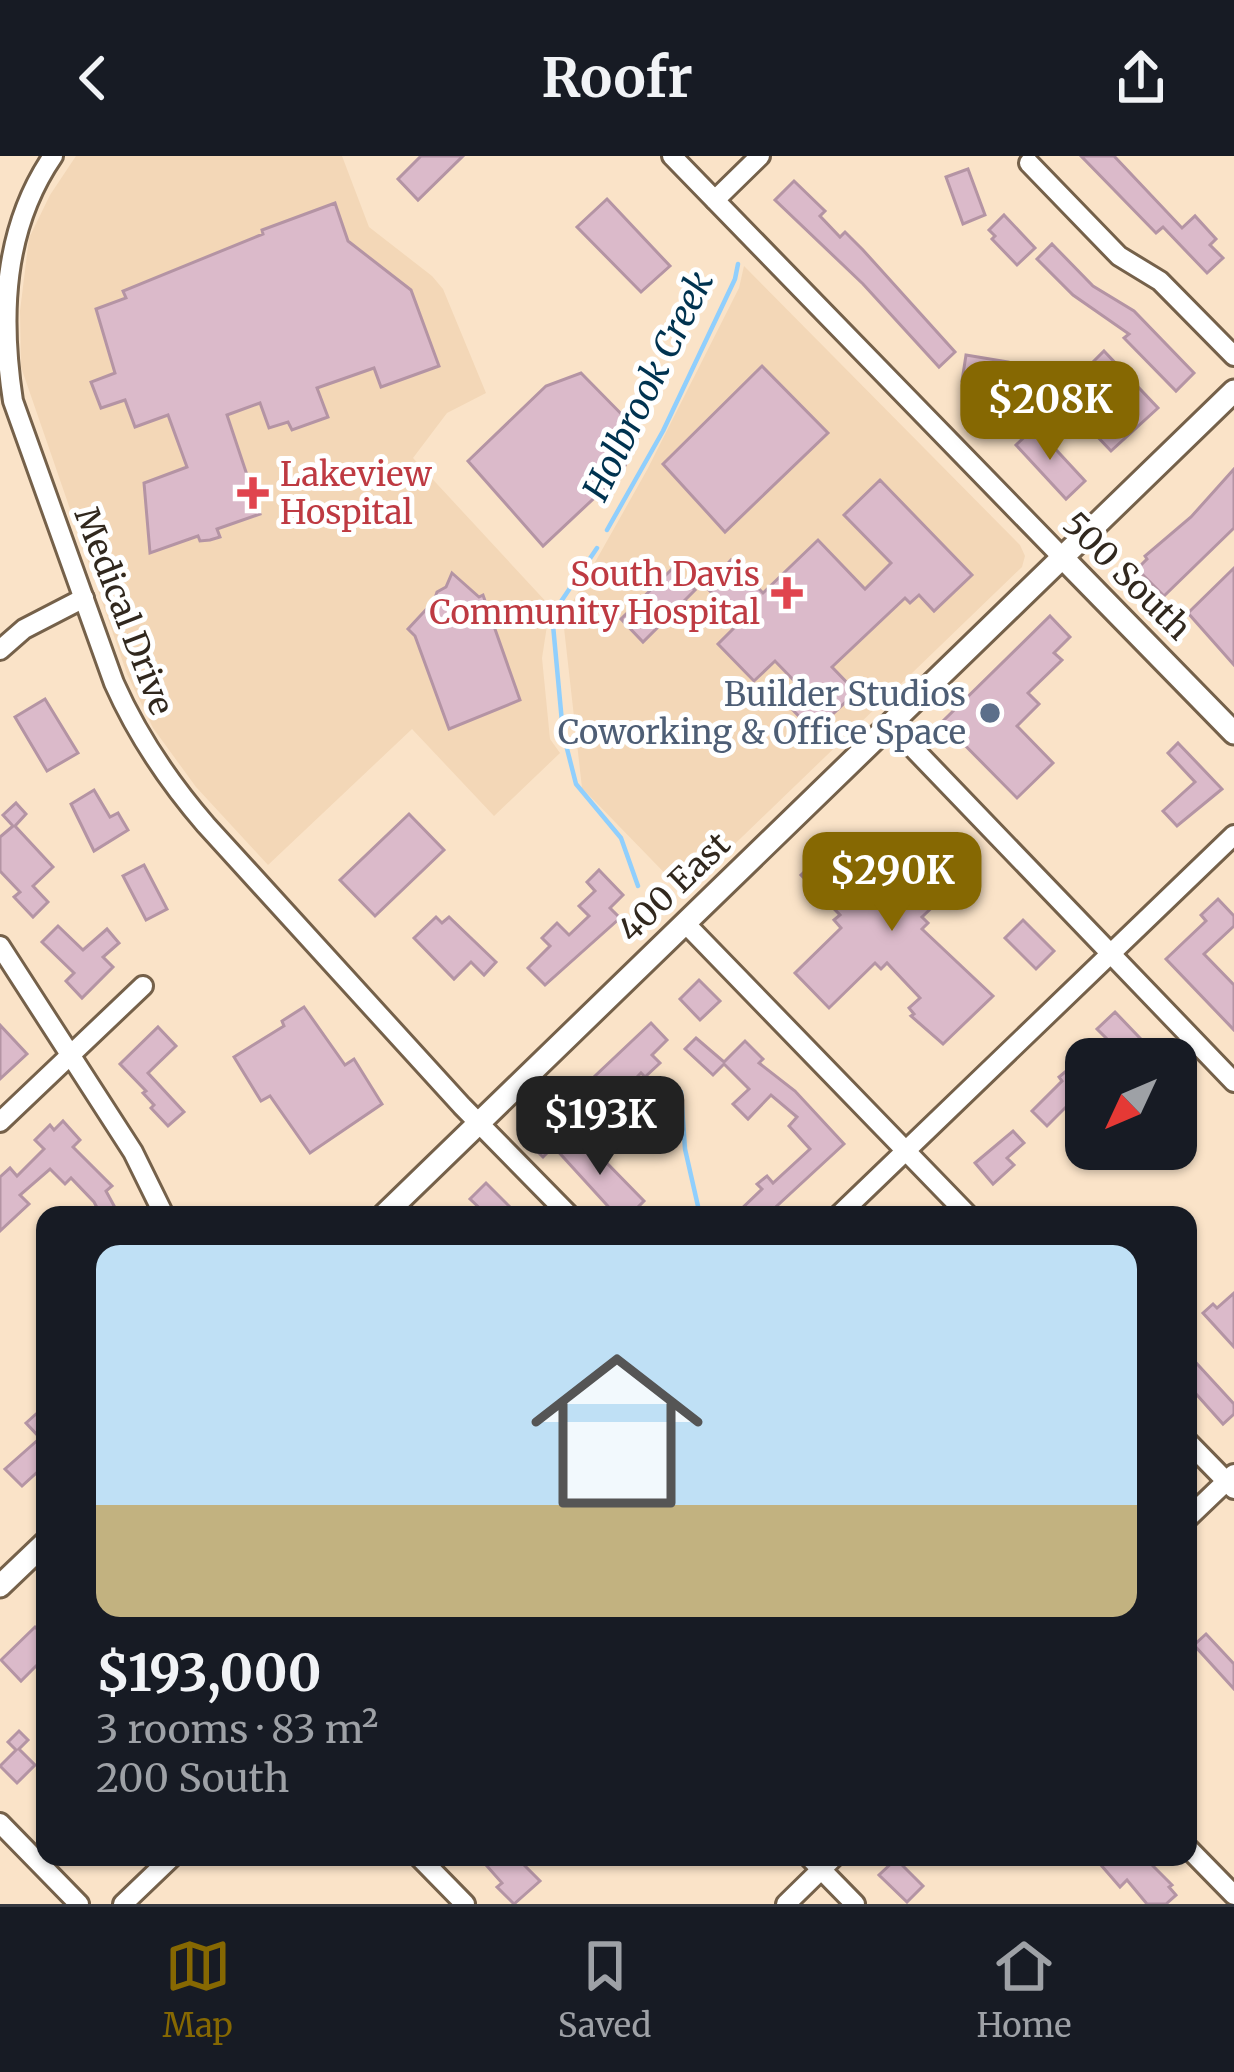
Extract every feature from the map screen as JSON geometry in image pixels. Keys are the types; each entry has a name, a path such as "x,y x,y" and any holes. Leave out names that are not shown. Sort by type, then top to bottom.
{"main road":[{"name":"400 East","path":"393,1206 1234,391"},
{"name":"500 South","path":"1062,557 1234,733"},
{"path":"0,1586 36,1552"}],"street":[{"name":"Medical Drive","path":"53,156 16,224 4,268 0,334 13,401 124,706 167,779 478,1123 560,1206"},
{"name":"500 South","path":"672,156 1062,557"},
{"path":"715,200 760,156"},
{"path":"1029,163 1119,256 1160,281 1234,356"},
{"path":"0,650 24,629 83,598"},
{"path":"890,724 1234,1082"},
{"path":"848,1206 1234,835"},
{"path":"685,923 959,1206"},
{"path":"0,946 140,1164 160,1206"},
{"path":"0,1122 142,986"},
{"path":"1197,1450 1231,1482 1197,1510"},
{"path":"0,1823 36,1860"},
{"path":"1197,1857 1234,1895"},
{"path":"42,1866 79,1904"},
{"path":"123,1904 163,1866"},
{"path":"428,1866 465,1904"},
{"path":"786,1904 818,1866"},
{"path":"826,1866 855,1904"}],"shaded area":[{"name":"Lakeview Hospital","path":"76,156 342,156 369,227 443,289 486,393 447,413 413,458 550,606 542,658 550,739 560,753 494,816 412,729 268,865 196,787 153,728 127,674 21,367 20,311 29,238"},
{"name":"South Davis Community Hospital","path":"744,266 1020,545 1025,556 1022,567 684,893 582,788 563,619 647,470 739,288"}],"building":[{"path":"421,156 463,156 418,200 398,179"},
{"path":"1081,156 1114,156 1182,228 1195,216 1216,239 1210,245 1223,258 1207,273 1163,227 1156,233"},
{"path":"968,169 985,215 963,224 946,177"},
{"path":"794,181 825,211 820,216 840,237 845,232 863,250 955,352 939,367 863,284 775,200"},
{"path":"607,199 670,266 641,292 577,227"},
{"name":"Lakeview Hospital","path":"335,203 348,241 411,290 439,366 381,387 374,368 317,388 328,417 292,430 288,422 269,428 260,403 227,415 260,514 217,529 220,537 200,541 198,536 150,553 144,483 187,467 168,415 135,427 125,400 101,408 91,382 115,373 96,309 126,298 123,291"},
{"path":"1004,215 1035,248 1017,265 989,230"},
{"path":"1052,244 1093,286 1134,311 1194,373 1176,391 1124,338 1129,334 1073,295 1037,259"},
{"path":"1104,351 1158,408 1111,451 1093,432 1122,405 1087,368"},
{"path":"966,355 1008,362 1005,380 1025,384 1018,427 992,422 998,387 962,381"},
{"path":"762,366 828,433 725,532 663,464"},
{"path":"581,373 640,433 622,472 543,546 468,461 546,386"},
{"path":"1035,427 1085,481 1066,499 1016,445"},
{"path":"1234,469 1234,528 1164,596 1137,569"},
{"path":"880,480 972,575 934,611 919,595 910,603 905,598 832,667 856,692 814,732 790,707 805,692 775,661 754,681 718,644 740,622 706,587 731,560 763,593 818,540 865,589 891,563 844,515"},
{"path":"673,568 695,590 643,642 621,619"},
{"path":"1234,568 1234,665 1188,613"},
{"path":"452,573 479,597 483,595 520,700 449,729 415,636 408,629 446,587"},
{"name":"Builder Studios Coworking & Office Space","path":"1050,616 1070,637 1054,653 1062,660 1028,693 1039,704 1017,726 1053,763 1017,798 942,722"},
{"path":"45,699 78,753 47,771 15,717"},
{"path":"1178,743 1222,789 1177,826 1163,811 1195,782 1168,753"},
{"path":"94,790 110,817 118,813 128,830 94,851 71,804"},
{"path":"16,803 26,814 15,826 53,867 33,886 48,902 33,917 14,897 20,892 0,871 0,837 13,826 3,815"},
{"path":"409,814 444,850 375,916 340,880"},
{"path":"934,838 968,873 922,917 928,923 922,929 993,996 943,1044 911,1016 909,1008 920,998 887,963 881,969 875,963 829,1008 795,973 841,928 834,920 840,915 801,875 836,841 873,879 873,851 891,851 890,879"},
{"path":"144,865 167,909 146,920 123,876"},
{"path":"599,870 623,895 610,908 620,918 545,985 528,968 550,946 542,938 557,923 569,935 589,916 579,906 595,891 587,882"},
{"path":"1218,899 1234,916 1234,926 1204,954 1234,985 1234,1030 1166,959 1206,921 1201,915"},
{"path":"436,917 442,923 449,917 496,962 484,975 471,962 454,979 414,938"},
{"path":"1023,920 1054,951 1036,969 1005,938"},
{"path":"58,926 83,950 107,929 119,943 103,957 113,967 82,998 66,981 74,973 42,942"},
{"path":"699,980 720,1001 700,1020 680,999"},
{"path":"304,1007 345,1065 354,1059 382,1104 310,1153 270,1096 261,1101 234,1057 284,1026 282,1021"},
{"path":"1115,1012 1140,1038 1106,1038 1097,1029"},
{"path":"651,1023 667,1040 652,1055 660,1063 645,1077 641,1073 600,1116 577,1093"},
{"path":"0,1025 27,1054 0,1079"},
{"path":"158,1027 176,1046 148,1073 184,1112 168,1126 151,1108 154,1105 146,1091 120,1064"},
{"path":"696,1038 724,1062 745,1041 763,1059 759,1063 795,1091 844,1144 777,1206 744,1206 762,1189 757,1184 767,1176 773,1183 810,1149 789,1126 797,1117 771,1095 748,1119 733,1104 749,1089 724,1064 713,1075 685,1049"},
{"path":"1065,1072 1065,1108 1047,1126 1032,1111 1062,1081 1059,1077"},
{"path":"533,1120 543,1130 549,1125 562,1138 543,1157 519,1134"},
{"path":"63,1121 80,1140 73,1147 112,1186 106,1191 114,1206 96,1206 71,1178 65,1184 50,1169 20,1195 29,1204 0,1231 0,1177 10,1168 17,1176 44,1149 35,1140 50,1125 54,1130"},
{"path":"1013,1131 1024,1143 1007,1158 1014,1165 993,1184 975,1163"},
{"path":"568,1133 595,1160 599,1155 644,1201 639,1206 608,1206 554,1147"},
{"path":"486,1183 509,1206 477,1206 470,1199"},
{"path":"1234,1293 1234,1347 1203,1313"},
{"path":"1197,1364 1234,1404 1234,1414 1223,1424 1197,1395"},
{"path":"36,1414 36,1434 26,1423"},
{"path":"36,1442 36,1473 22,1486 5,1469"},
{"path":"36,1628 36,1666 21,1681 1,1660"},
{"path":"1206,1634 1234,1664 1234,1689 1197,1648"},
{"path":"19,1731 28,1740 19,1749 35,1765 17,1783 0,1766 16,1750 8,1742"},
{"path":"487,1866 525,1866 540,1881 514,1904 497,1887 502,1883"},
{"path":"889,1866 903,1866 923,1886 907,1902 879,1875"},
{"path":"1102,1866 1153,1866 1176,1895 1166,1904 1147,1904 1127,1880 1120,1887"}],"waterway":[{"name":"Holbrook Creek","path":"607,530 663,431 738,264"},
{"name":"Holbrook Creek","path":"597,548 560,603 553,625 563,733 576,784 621,838 638,886"},
{"name":"Holbrook Creek","path":"681,1092 685,1149 698,1206"}],"place":[{"name":"Lakeview Hospital","path":"253,493"},
{"name":"South Davis Community Hospital","path":"787,593"},
{"name":"Builder Studios Coworking & Office Space","path":"990,713"}]}
